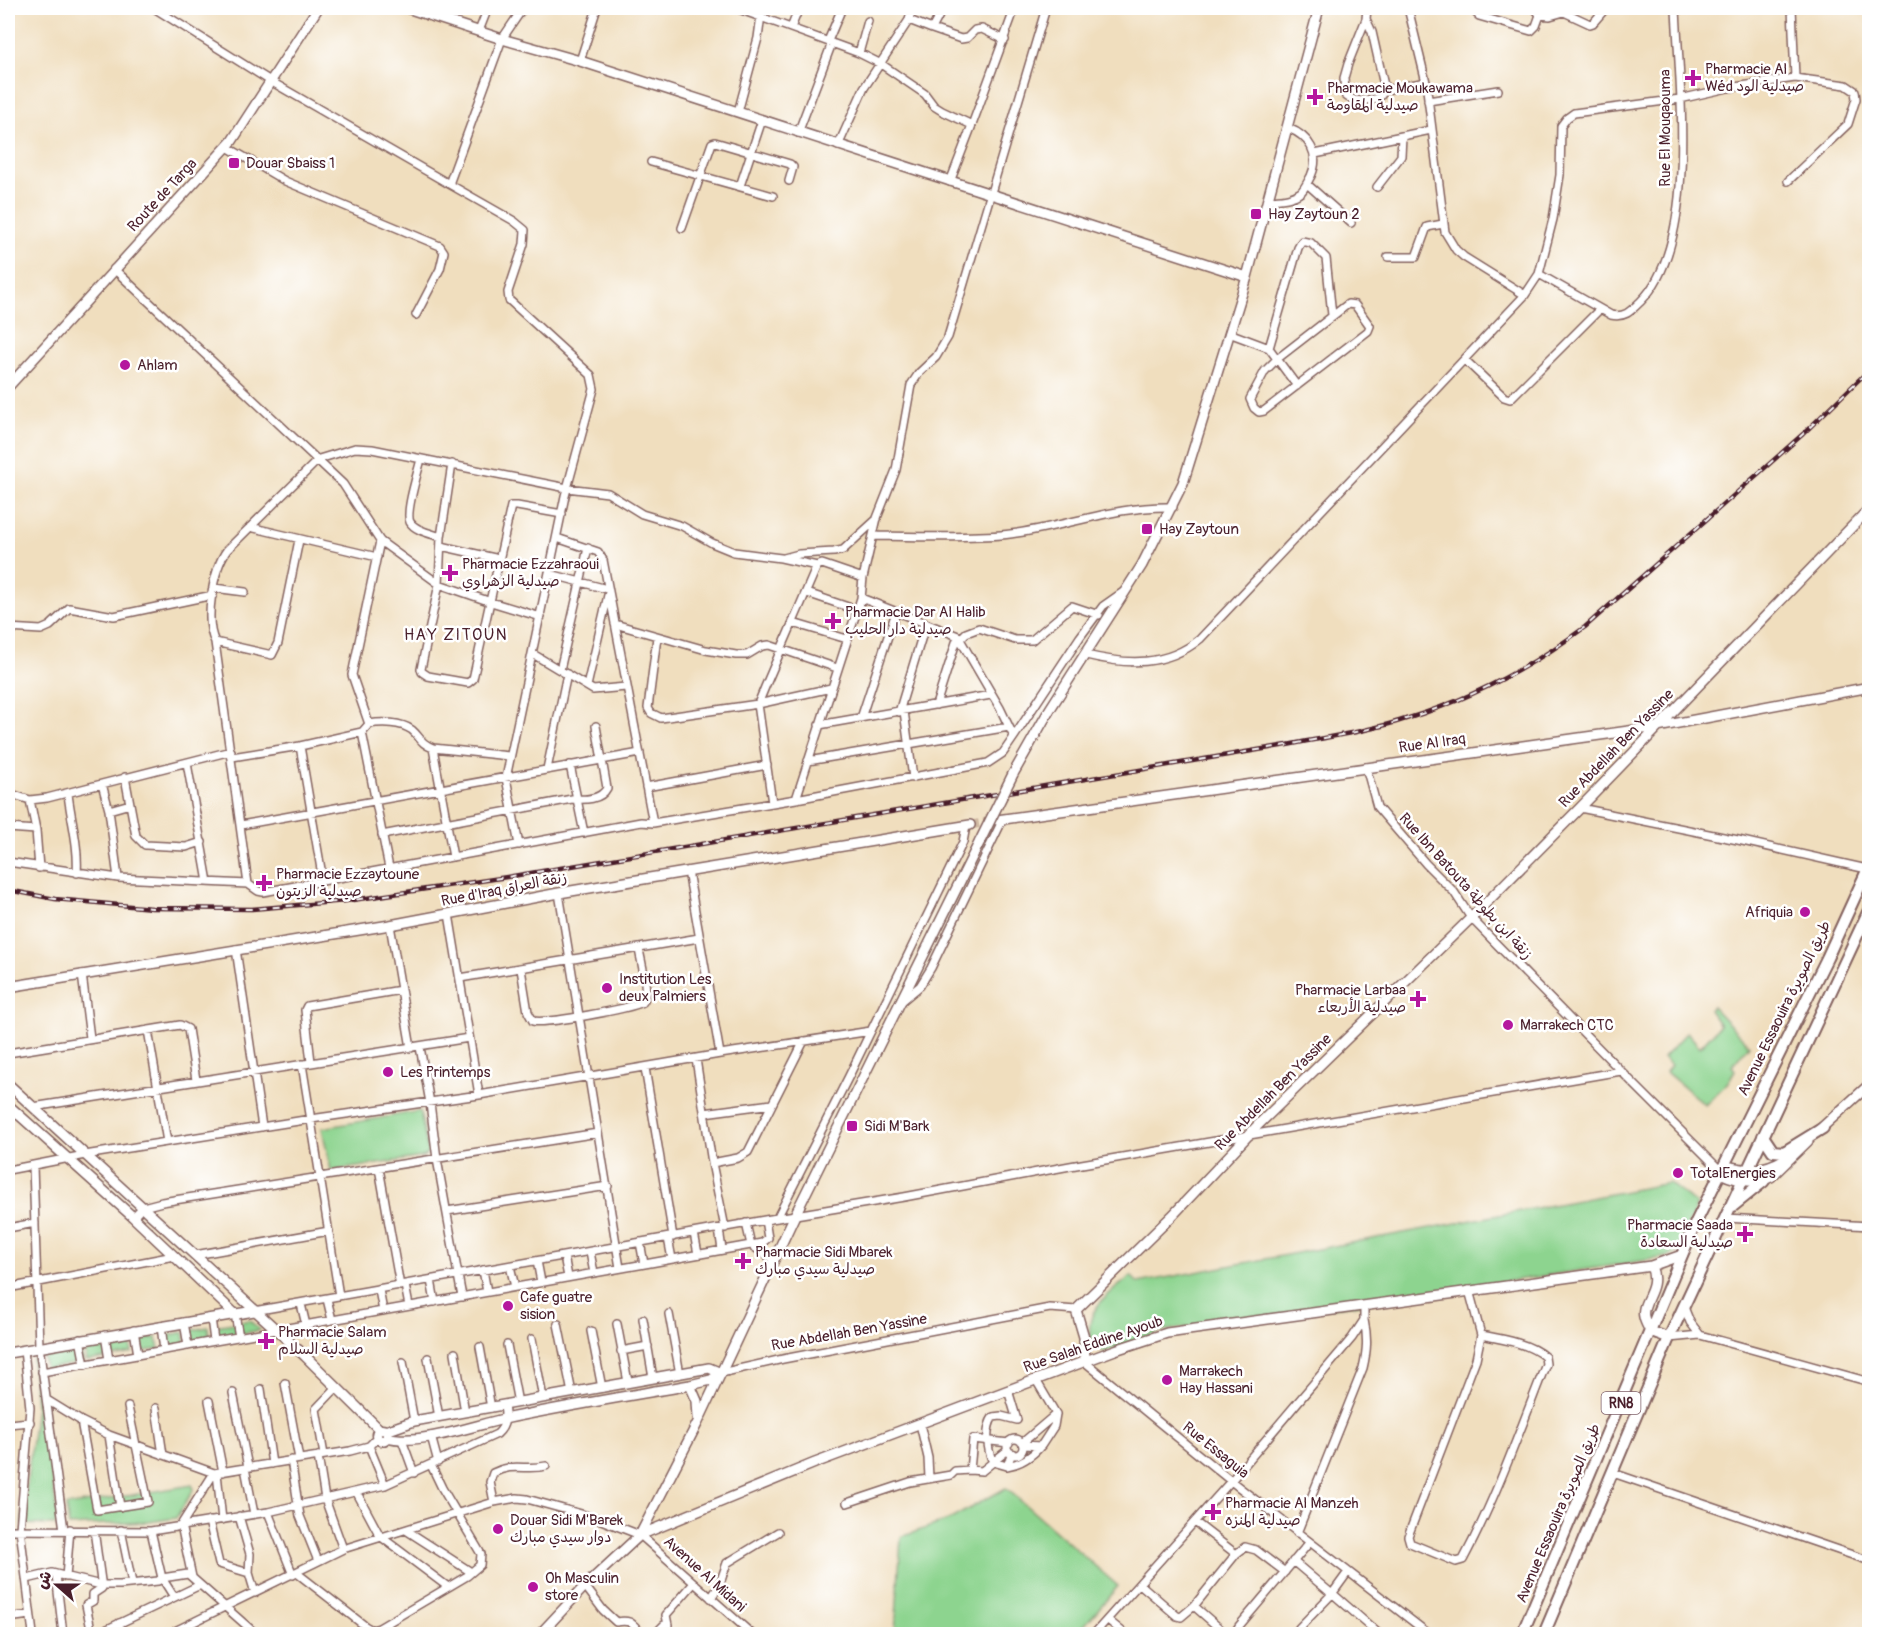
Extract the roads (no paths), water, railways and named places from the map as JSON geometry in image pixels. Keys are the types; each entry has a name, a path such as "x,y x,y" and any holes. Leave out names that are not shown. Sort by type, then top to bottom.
{"main road":[{"name":"Avenue Essaouira طريق الصويرة","path":"1522,1635 1720,1168 1827,958 1868,867"},
{"name":"RN8","path":"1544,1635 1669,1338 1869,908"},
{"path":"1763,1137 1773,1150 1784,1152 1823,1128"},
{"path":"1728,1213 1764,1181"}],"street":[{"path":"154,8 272,82 514,221 525,230 524,244 508,292 509,300 591,375 594,389 567,488 506,778 519,845"},
{"name":"Route de Targa","path":"9,384 227,147 272,82 318,8"},
{"path":"407,8 502,39 580,61 1247,277"},
{"path":"478,31 488,8"},
{"path":"449,184 502,39 523,8"},
{"path":"580,61 596,9 588,8"},
{"path":"736,8 858,52 881,64 925,94 934,106 972,125"},
{"path":"738,112 758,38 762,8"},
{"path":"791,28 799,8"},
{"path":"798,133 842,8"},
{"path":"837,146 864,88 909,20 912,8"},
{"path":"932,29 943,8"},
{"path":"950,182 1005,40 1015,8"},
{"path":"796,799 861,598 863,578 877,518 896,470 911,386 919,373 936,357 948,337 1046,8"},
{"path":"545,1632 585,1586 640,1534 698,1422 795,1215 1013,774 1050,709 1127,590 1173,507 1197,441 1247,277 1319,8"},
{"path":"1366,19 1372,32 1384,90 1379,98 1365,101 1353,100 1345,95 1346,71 1366,19 1367,8"},
{"path":"1408,8 1426,82 1443,224 1449,241 1456,250 1525,295"},
{"path":"1476,8 1475,12 1479,16 1531,31 1536,26 1540,15"},
{"path":"1535,8 1540,15 1550,16 1564,10 1590,24 1606,8"},
{"name":"Rue El Mouqaouma","path":"1539,274 1600,309 1619,317 1629,313 1652,290 1662,273 1671,249 1678,209 1682,164 1676,8"},
{"path":"1792,8 1795,78"},
{"path":"909,20 961,39 967,38 975,30 982,29 1005,40"},
{"path":"858,52 868,21"},
{"path":"1086,655 1124,663 1163,658 1186,651 1295,540 1525,295 1539,274 1553,219 1560,175 1561,126 1574,113 1680,99 1728,88 1795,78 1846,85 1855,92 1856,99 1848,124 1788,181"},
{"path":"1384,90 1426,82"},
{"path":"1428,101 1498,90"},
{"path":"740,186 762,120"},
{"path":"1269,200 1292,196 1300,192 1307,184 1312,172 1315,154 1310,142 1301,134 1288,128"},
{"path":"1315,154 1431,130"},
{"path":"1377,187 1401,156 1402,136"},
{"path":"681,228 712,143 790,164 792,167 789,181"},
{"path":"227,147 285,181 440,246 444,252 440,269 416,315"},
{"path":"651,162 773,196"},
{"path":"1307,184 1351,224"},
{"path":"1388,256 1416,257 1427,227 1443,224"},
{"path":"1269,348 1298,248 1302,242 1311,243 1326,258 1332,315"},
{"path":"114,269 319,459 348,490 380,541 439,584 541,617"},
{"path":"1352,304 1363,313 1370,326 1368,331 1264,411 1259,412 1254,408 1250,399 1265,371 1277,359 1332,315 1352,304"},
{"path":"1465,360 1504,397 1510,399 1600,309"},
{"path":"1229,333 1269,348 1297,386"},
{"path":"248,884 215,642 211,634 210,620 214,591 222,557 319,459 355,448 372,449 567,488 608,493 642,514 682,526 734,552 781,558 818,566 822,564 863,578"},
{"path":"421,459 410,508 410,521 414,527 441,537"},
{"path":"452,464 441,537 439,584 421,669 429,676 471,682 511,506 562,514"},
{"path":"873,536 1000,535 1129,509 1149,506 1173,507"},
{"name":"Rue Abdellah Ben Yassine","path":"721,1373 1050,1308 1076,1310 1172,1216 1246,1138 1472,918 1869,508"},
{"path":"781,558 843,550 877,518"},
{"path":"250,527 377,557"},
{"path":"557,538 588,548 601,555 653,823"},
{"path":"215,642 272,655 279,643 300,540"},
{"path":"369,724 352,675 380,541"},
{"path":"441,546 499,559"},
{"path":"547,769 563,672 588,548"},
{"path":"772,803 758,704 818,566"},
{"path":"550,574 608,591"},
{"path":"8,862 118,878 248,884 263,892 640,822 653,823 796,799 988,763 1003,753 1097,614 1109,601 1127,590"},
{"path":"8,628 41,630 50,626 69,608 114,616 214,591 245,592"},
{"path":"586,686 608,591"},
{"path":"807,593 857,610"},
{"path":"861,598 959,637 1014,737"},
{"path":"936,705 959,637 966,633 979,628 1015,640 1032,640 1070,607 1074,606 1111,616"},
{"path":"861,718 896,612"},
{"path":"793,623 847,639"},
{"path":"913,778 901,712 926,623"},
{"path":"615,624 706,650 741,655 747,655 765,645 837,668"},
{"path":"657,637 648,708 651,713 666,718 758,704 831,688"},
{"path":"533,654 597,691 626,687"},
{"name":"Rue Al Iraq","path":"1000,820 1657,727 1869,687"},
{"path":"819,725 991,695"},
{"path":"8,793 30,800 68,794 125,777 187,763 231,754 300,746 362,732 369,724 381,722 404,726 413,731 423,744 433,748 510,756"},
{"path":"382,835 572,799 596,798 606,791 607,784 596,726"},
{"path":"808,760 1009,727"},
{"path":"362,732 388,868"},
{"path":"300,746 323,881"},
{"path":"433,748 453,857"},
{"path":"241,825 640,753"},
{"path":"187,763 208,882"},
{"path":"570,765 584,833"},
{"path":"646,787 767,765"},
{"name":"Rue Ibn Batouta زنقة ابن بطوطة","path":"1366,767 1377,807 1426,864 1454,892 1472,918 1621,1071 1720,1168"},
{"path":"125,777 136,836 145,845 186,847 202,842"},
{"path":"102,784 109,810 118,878"},
{"path":"68,794 78,853 77,873"},
{"path":"30,800 36,830 39,868"},
{"path":"109,810 130,804"},
{"path":"1580,808 1868,867"},
{"path":"901,1001 920,986 930,968 1000,820"},
{"path":"777,1218 871,1031 963,842 968,826"},
{"name":"Rue d'Iraq زنقة العراق","path":"8,987 390,926 559,893 968,826"},
{"path":"8,828 36,830"},
{"path":"688,871 720,1054"},
{"path":"559,893 620,1268"},
{"path":"449,914 478,1095"},
{"path":"390,926 411,1048"},
{"path":"460,978 699,938"},
{"path":"520,969 528,1012 533,1021 541,1022 579,1016 643,1002 646,999 639,949"},
{"path":"236,950 262,1127"},
{"path":"82,974 90,1038"},
{"path":"311,1062 305,1010 307,1006 401,990"},
{"path":"8,1053 176,1025 186,1027 196,1080"},
{"path":"148,1030 168,1142"},
{"path":"8,1170 85,1155 311,1119 430,1103 871,1031"},
{"path":"33,1107 469,1038"},
{"path":"712,1163 738,1158 748,1152 804,1041"},
{"path":"420,1047 462,1297"},
{"path":"696,1059 722,1228 722,1250"},
{"path":"302,1064 339,1296"},
{"path":"645,1068 671,1237 672,1259"},
{"path":"8,1353 134,1330 301,1304 746,1223 1246,1138 1621,1071"},
{"path":"8,1084 337,1387 383,1434 402,1440 430,1436 506,1419 690,1385 711,1380 721,1373"},
{"path":"1720,1168 1764,1181 1771,1177 1869,1084"},
{"path":"704,1113 772,1104"},
{"path":"8,1106 133,1217 235,1314 239,1337"},
{"path":"133,1217 143,1207 162,1202 598,1133"},
{"path":"1745,1175 1764,1169 1795,1153"},
{"path":"33,1166 39,1346 67,1529 66,1577"},
{"path":"379,1168 402,1285 409,1306"},
{"path":"447,1211 608,1186"},
{"path":"1728,1213 1869,1226"},
{"path":"42,1372 762,1244 767,1240 765,1220"},
{"path":"8,1228 35,1223"},
{"path":"746,1223 751,1245 774,1260"},
{"path":"195,1255 329,1231"},
{"path":"694,1233 698,1254"},
{"path":"640,1242 644,1264"},
{"path":"590,1252 594,1273"},
{"name":"Rue Salah Eddine Ayoub","path":"640,1534 740,1492 1008,1390 1167,1333 1651,1266 1682,1255"},
{"path":"8,1288 174,1256"},
{"path":"564,1256 568,1277"},
{"path":"537,1261 541,1282"},
{"path":"510,1266 515,1287"},
{"path":"1651,1266 1654,1283 1643,1315 1650,1331 1669,1338 1700,1335 1869,1382"},
{"path":"483,1270 487,1292"},
{"path":"431,1280 435,1302"},
{"path":"379,1290 383,1311"},
{"path":"1469,1290 1481,1335 1476,1359 1408,1536 1410,1543 1456,1562 1463,1560 1469,1551 1546,1364 1545,1357 1541,1353 1513,1342 1481,1335"},
{"path":"327,1299 332,1320"},
{"path":"301,1304 306,1324"},
{"path":"1297,1533 1363,1368 1367,1349 1364,1306"},
{"path":"1684,1307 1690,1322 1700,1335"},
{"path":"1076,1310 1084,1337 1085,1362"},
{"path":"669,1314 680,1374"},
{"path":"211,1318 214,1341"},
{"path":"643,1319 653,1378"},
{"path":"1095,1635 1231,1481 1352,1338 1364,1320"},
{"path":"184,1322 188,1346"},
{"path":"558,1324 572,1393"},
{"path":"617,1324 628,1383"},
{"path":"160,1326 164,1350"},
{"path":"134,1330 138,1355"},
{"path":"591,1331 602,1388"},
{"path":"105,1335 110,1360"},
{"path":"81,1339 85,1365"},
{"path":"532,1339 543,1398"},
{"path":"507,1345 518,1403"},
{"path":"621,1351 648,1346"},
{"path":"480,1347 491,1408"},
{"path":"24,1350 29,1386 30,1422 20,1529 33,1635"},
{"path":"455,1353 465,1412"},
{"path":"428,1358 439,1417"},
{"path":"403,1362 414,1421"},
{"name":"Rue Essaguia","path":"1085,1362 1309,1543 1429,1635"},
{"path":"46,1400 109,1436 218,1473 369,1446 383,1434 414,1421 709,1368 721,1373"},
{"path":"1008,1390 1017,1420 1001,1416 993,1417 990,1421 989,1440 990,1456 993,1462 1007,1466 1016,1465 1033,1455 1054,1426 1056,1414 1036,1380"},
{"path":"285,1383 300,1516 318,1561"},
{"path":"690,1385 697,1401 698,1422"},
{"path":"337,1387 316,1409 325,1499 343,1549"},
{"path":"261,1389 272,1464"},
{"path":"233,1393 254,1514"},
{"path":"209,1401 222,1520"},
{"path":"8,1530 152,1531 268,1512 357,1493 386,1485 497,1434 506,1419 504,1406"},
{"path":"81,1421 97,1510 148,1502 128,1407"},
{"path":"156,1408 164,1455"},
{"path":"970,1470 973,1439 989,1440 1020,1452 1022,1444 1056,1414"},
{"path":"8,1424 30,1422"},
{"path":"920,1424 928,1458 929,1478"},
{"path":"109,1436 120,1507"},
{"path":"268,1512 295,1574 364,1626 372,1630 379,1628 467,1576 480,1565 482,1554 457,1513 435,1463 430,1436"},
{"path":"1007,1466 1010,1449 1015,1439 1022,1444 1041,1446"},
{"path":"402,1440 414,1473"},
{"path":"369,1446 386,1485"},
{"path":"848,1503 910,1482 951,1475 955,1470 982,1471 1010,1449"},
{"path":"494,1502 490,1482 493,1473 511,1467 546,1466"},
{"path":"192,1577 181,1525 218,1473"},
{"path":"1612,1473 1869,1561"},
{"path":"357,1493 380,1536 448,1587"},
{"path":"169,1635 343,1549 494,1502 517,1498 527,1499 596,1518 640,1534"},
{"path":"239,1516 250,1554 249,1573 255,1593"},
{"path":"209,1521 219,1564 249,1573"},
{"path":"1195,1522 1236,1554"},
{"path":"92,1635 86,1605 93,1601 93,1594 101,1590 94,1530"},
{"path":"121,1530 132,1583"},
{"path":"406,1530 471,1572"},
{"path":"152,1531 162,1578 174,1597"},
{"path":"711,1598 719,1586 727,1563 778,1532"},
{"name":"Avenue Al Midani","path":"640,1534 752,1635"},
{"path":"1235,1634 1309,1543"},
{"path":"1140,1584 1177,1616 1183,1616 1194,1606 1236,1554 1245,1547 1251,1547 1285,1572"},
{"path":"1293,1561 1379,1635"},
{"path":"1296,1635 1299,1628 1348,1572"},
{"path":"27,1579 48,1574 101,1585 158,1581 162,1578 183,1574 192,1577 256,1635"},
{"path":"56,1575 63,1635"},
{"path":"655,1635 664,1625 668,1625 666,1615 694,1583"},
{"path":"97,1635 200,1585"},
{"path":"585,1586 609,1617 616,1622 626,1620 630,1622 642,1635"},
{"path":"1194,1606 1226,1635"},
{"path":"8,1618 30,1615"},
{"path":"1108,1620 1125,1635"},
{"path":"119,1623 124,1635"},
{"path":"736,1635 743,1627"}],"tunnel":[{"path":"970,825 995,821"}],"railway":[{"path":"8,890 55,899 152,908 252,909 346,901 507,877 1287,745 1394,723 1479,691 1565,642 1585,627 1803,434 1870,369"}],"place":[{"name":"Pharmacie Al Wéd صيدلية الود","path":"1693,78"},
{"name":"Pharmacie Moukawama صيدلية المقاومة","path":"1315,97"},
{"name":"Douar Sbaiss 1","path":"234,163"},
{"name":"Hay Zaytoun 2","path":"1256,214"},
{"name":"Ahlam","path":"125,365"},
{"name":"Hay Zaytoun","path":"1147,529"},
{"name":"Pharmacie Ezzahraoui صيدلية الزهراوي","path":"450,573"},
{"name":"Pharmacie Dar Al Halib صيدلية دار الحليب","path":"833,621"},
{"name":"Pharmacie Ezzaytoune صيدلية الزيتون","path":"264,883"},
{"name":"Afriquia","path":"1805,912"},
{"name":"Institution Les deux Palmiers","path":"607,988"},
{"name":"Pharmacie Larbaa صيدلية الأربعاء","path":"1418,999"},
{"name":"Marrakech CTC","path":"1508,1025"},
{"name":"Les Printemps","path":"388,1072"},
{"name":"Sidi M'Bark","path":"852,1126"},
{"name":"TotalEnergies","path":"1678,1173"},
{"name":"Pharmacie Saada صيدلية السعادة","path":"1745,1234"},
{"name":"Pharmacie Sidi Mbarek صيدلية سيدي مبارك","path":"743,1261"},
{"name":"Cafe guatre sision","path":"508,1306"},
{"name":"Pharmacie Salam صيدلية السلام","path":"266,1341"},
{"name":"Marrakech Hay Hassani","path":"1167,1380"},
{"name":"Pharmacie Al Manzeh صيدلية المنزه","path":"1213,1512"},
{"name":"Douar Sidi M'Barek دوار سيدي مبارك","path":"498,1529"},
{"name":"Oh Masculin store","path":"533,1587"}],"district":[{"name":"HAY ZITOUN","path":"456,634"}]}
